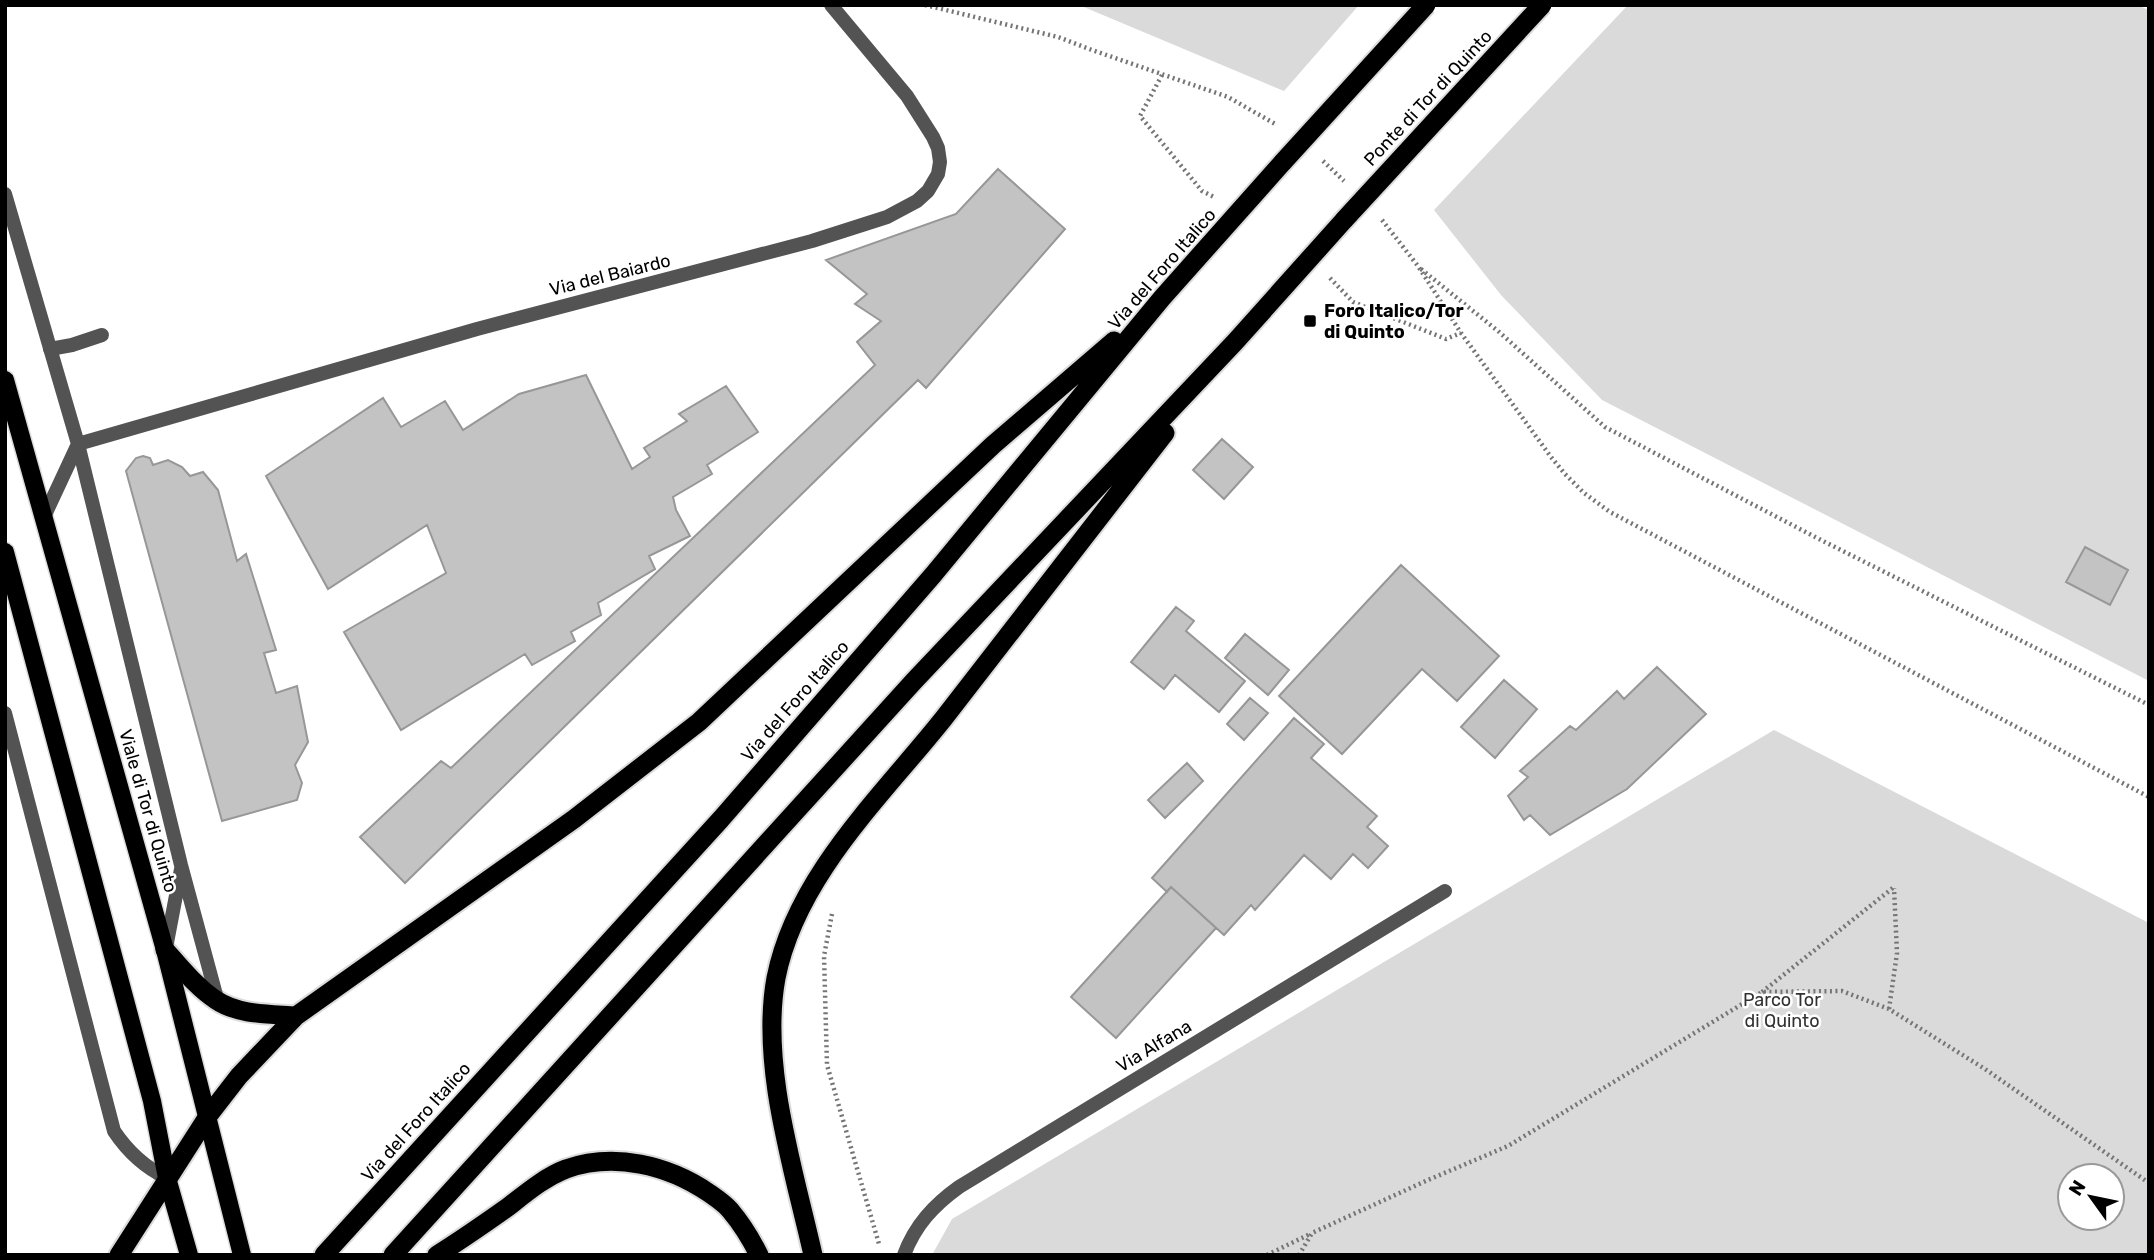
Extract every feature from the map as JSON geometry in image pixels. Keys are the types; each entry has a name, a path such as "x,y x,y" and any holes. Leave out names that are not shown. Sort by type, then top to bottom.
{"highway":[{"name":"Via del Foro Italico","path":"327,1251 721,819 933,575 1162,298 1426,5"},
{"name":"Ponte di Tor di Quinto","path":"1235,342 1542,5"},
{"path":"119,1255 208,1116 239,1076 296,1016 574,819 699,722 993,445 1162,298"},
{"path":"393,1255 914,681 1235,342"},
{"path":"813,1255 780,1111 774,1061 776,977 792,929 825,869 861,816 942,720 1235,342"},
{"path":"165,950 192,980 218,1002 255,1013 296,1016"},
{"path":"437,1255 545,1180 566,1169 593,1163 617,1162 663,1169 690,1180 728,1208 753,1242 759,1255"}],"main road":[{"name":"Viale di Tor di Quinto","path":"5,380 165,950 242,1255"},
{"path":"5,552 152,1101 167,1178 188,1255"}],"street":[{"name":"Via del Baiardo","path":"78,444 477,328 812,242 901,211 923,196 938,174 938,148 907,96 831,5"},
{"name":"Viale di Tor di Quinto","path":"5,194 78,444 181,866 218,1002"},
{"path":"50,349 102,335"},
{"path":"44,517 78,444"},
{"path":"5,598 21,608"},
{"path":"5,713 10,748 114,1131 135,1158 167,1178"},
{"path":"165,950 181,866"},
{"name":"Via Alfana","path":"904,1255 910,1240 926,1216 959,1187 1445,891"}],"path":[{"path":"925,5 1058,37 1221,94 1252,110"},
{"path":"1162,75 1140,116 1202,191"},
{"path":"2149,705 1819,539 1605,427 1498,331 1418,266 1461,333 1565,474 1598,504 2149,797"},
{"path":"1353,302 1446,339 1461,333"},
{"path":"1267,1255 1508,1146 1762,992 1895,887 1897,953 1889,1009"},
{"path":"833,910 824,956 827,1065 882,1255"},
{"path":"1762,992 1842,990 1889,1009 1985,1069 2149,1182"},
{"path":"1299,1255 1312,1233"}],"green space":[{"path":"1079,5 1359,5 1284,91"},
{"path":"1628,5 2137,5 2149,10 2149,681 1602,400 1501,295 1434,210"},
{"name":"Parco Tor di Quinto","path":"1774,730 2149,923 2149,1255 932,1255 952,1219"}],"building":[{"path":"998,169 1065,229 926,388 918,380 405,883 360,837 441,761 451,768 875,365 857,342 881,321 855,304 867,294 826,260 956,214"},
{"path":"586,375 632,469 650,457 644,448 687,421 679,414 726,386 758,432 707,465 712,474 673,497 676,510 690,536 649,556 655,569 598,603 601,615 571,632 575,641 532,665 525,654 401,730 344,632 446,573 427,525 328,589 266,476 383,398 401,427 445,401 463,430 519,394"},
{"path":"1222,439 1253,467 1224,499 1193,470"},
{"path":"136,458 150,458 153,465 168,460 182,467 190,476 203,472 218,490 237,561 246,554 276,650 264,653 276,693 297,686 308,742 295,765 302,783 297,800 222,821 126,471"},
{"path":"2085,547 2128,570 2110,605 2066,582"},
{"path":"1401,565 1499,656 1457,701 1422,669 1342,754 1279,696"},
{"path":"1176,607 1194,621 1186,631 1245,681 1219,712 1175,675 1164,689 1131,662"},
{"path":"1245,634 1289,670 1268,695 1225,658"},
{"path":"1657,667 1706,714 1627,789 1550,835 1530,815 1524,820 1508,796 1528,777 1520,771 1570,726 1576,730 1617,691 1624,699"},
{"path":"1504,680 1537,709 1495,758 1461,727"},
{"path":"1250,698 1268,713 1244,740 1227,724"},
{"path":"1294,718 1324,744 1311,758 1377,816 1367,827 1388,846 1368,868 1353,854 1331,879 1304,855 1255,910 1251,905 1224,935 1171,887 1167,892 1152,878"},
{"path":"1187,763 1203,781 1165,818 1148,800"},
{"path":"1171,887 1216,928 1116,1038 1071,997"}],"place":[{"name":"Foro Italico/Tor di Quinto","path":"1310,321"}]}
